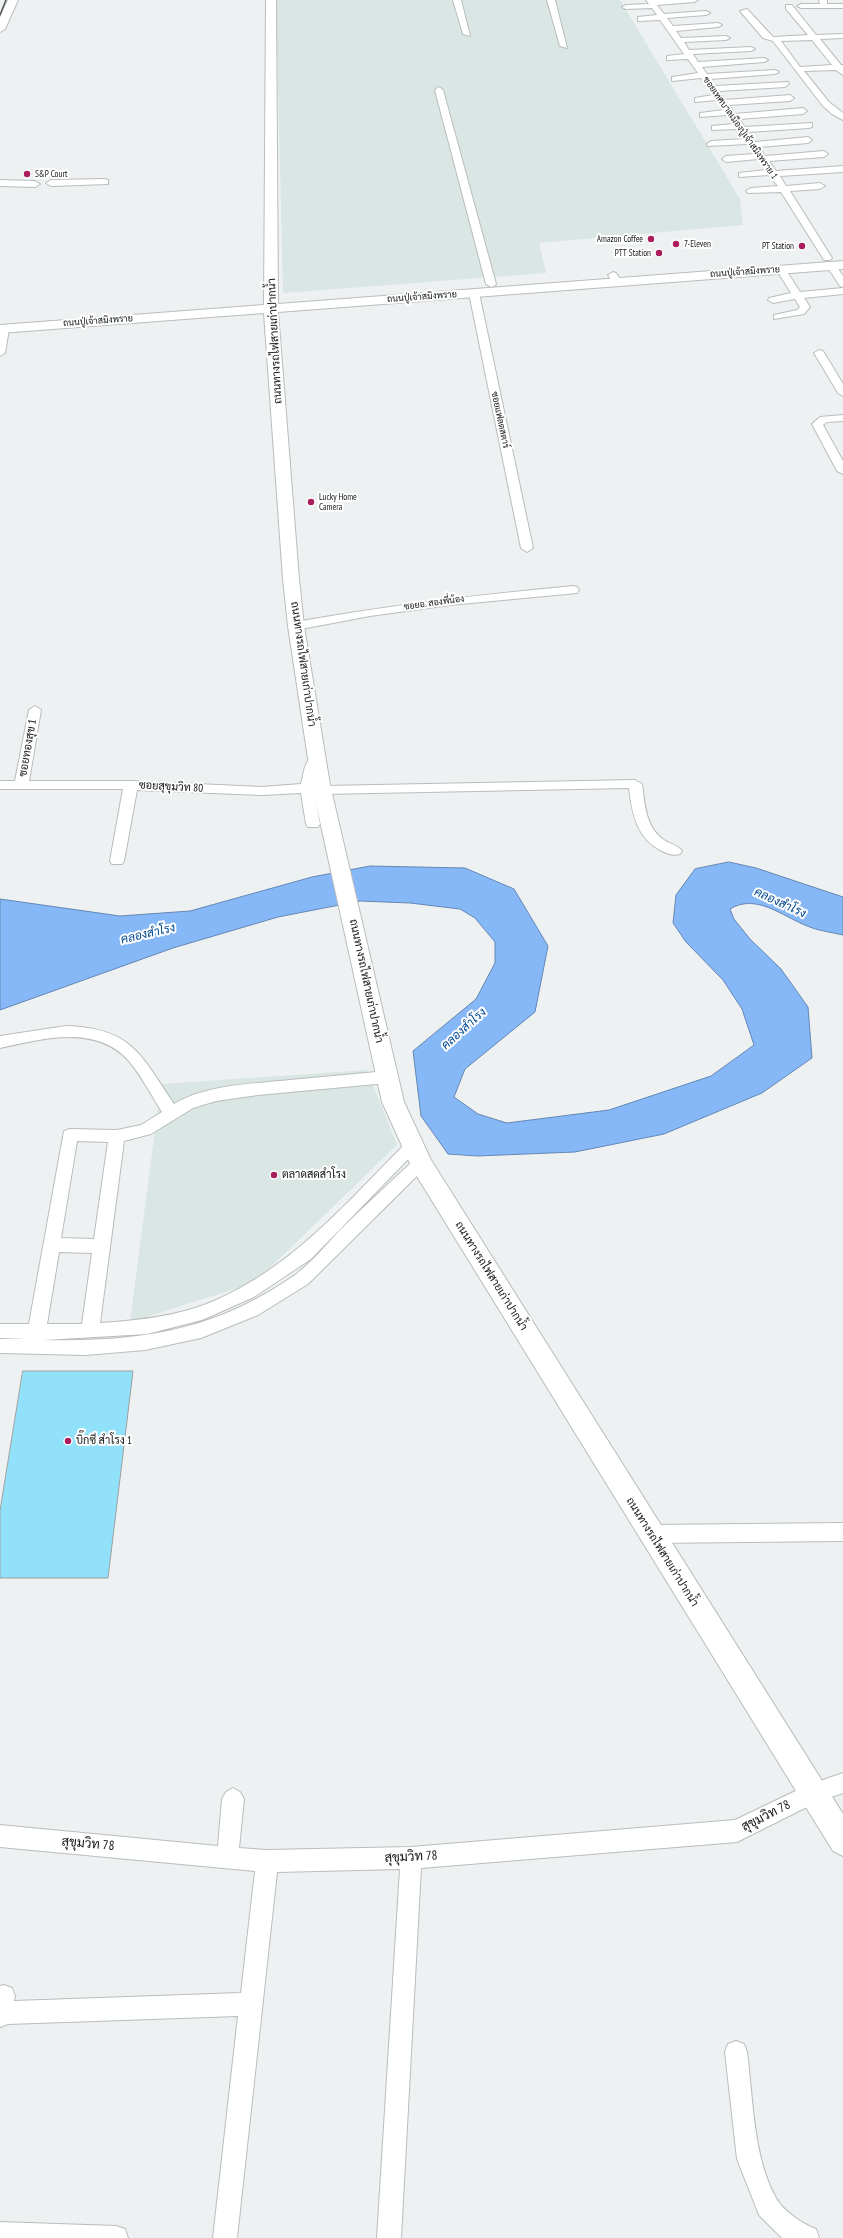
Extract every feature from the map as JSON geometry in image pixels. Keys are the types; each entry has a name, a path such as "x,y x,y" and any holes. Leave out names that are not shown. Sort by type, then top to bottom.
{"main road":[{"path":"0,29 13,0"},
{"name":"ถนนทางรถไฟสายเก่าปากน้ำ","path":"271,0 271,304 290,579 317,759 315,789 340,865 393,1102 417,1155 843,1841"},
{"name":"ถนนปู่เจ้าสมิงพราย","path":"1,326 491,284 781,269 834,263 843,257"},
{"name":"ถนนปู่เจ้าสมิงพราย","path":"271,304 474,293 615,278 834,263"}],"street":[{"path":"457,0 467,34"},
{"path":"551,0 564,46"},
{"path":"626,7 652,3 694,0"},
{"name":"ซอยเทศบาลเมืองปู่เจ้าสมิงพราย 1","path":"652,3 662,16 669,29 680,40 834,263"},
{"path":"801,6 824,3 843,6"},
{"path":"789,7 841,69"},
{"path":"744,11 766,36 776,40 843,36"},
{"path":"641,19 706,13"},
{"path":"669,29 718,25"},
{"path":"680,40 726,38"},
{"path":"776,40 825,103 836,114 843,117"},
{"path":"670,58 689,54 751,48"},
{"path":"696,65 764,60"},
{"path":"800,69 841,69"},
{"path":"682,86 775,72"},
{"path":"675,79 784,84"},
{"path":"439,90 491,284"},
{"path":"698,100 790,98"},
{"path":"703,115 803,111"},
{"path":"715,128 809,124"},
{"path":"711,144 808,140"},
{"path":"726,159 824,154"},
{"path":"742,175 843,169"},
{"path":"51,183 105,182"},
{"path":"0,183 35,184"},
{"path":"751,191 820,186"},
{"path":"834,263 843,284"},
{"path":"778,317 804,310 805,307 799,294 781,269"},
{"path":"772,300 799,294 843,291"},
{"name":"ซอยแฟลตสตาร์","path":"474,293 527,548"},
{"path":"0,353 1,326"},
{"path":"819,353 843,393"},
{"path":"843,418 824,419 817,424 843,470"},
{"name":"ซอยอ. สองพี่น้อง","path":"296,626 370,612 450,601 573,590"},
{"name":"ซอยทองสุข 1","path":"21,785 35,710"},
{"name":"ซอยสุขุมวิท 80","path":"0,784 131,785 256,790 635,784 645,832 662,846 675,851"},
{"path":"117,862 131,785"},
{"path":"313,824 315,789"},
{"path":"0,1042 34,1035 66,1033 86,1033 112,1040 128,1050 171,1112"},
{"path":"36,1339 70,1135 117,1136 145,1130 171,1112 187,1104 216,1095 265,1088 387,1077"},
{"path":"90,1331 117,1136"},
{"path":"0,1331 86,1348 138,1344 198,1323 252,1310 302,1279 318,1251 417,1155"},
{"path":"52,1245 101,1246"},
{"path":"0,1346 90,1331 198,1323"},
{"path":"651,1534 843,1532"},
{"name":"สุขุมวิท 78","path":"0,1836 267,1860 411,1858 737,1831 813,1792 843,1783"},
{"path":"228,1857 233,1799"},
{"path":"389,2238 411,1858"},
{"path":"225,2238 267,1860"},
{"path":"1,2008 251,2004"},
{"path":"736,2052 749,2159 764,2200 767,2207 795,2234 807,2238"},
{"path":"0,2234 116,2238"}],"shaded area":[{"path":"276,0 620,0 740,199 743,225 539,243 546,273 283,293"},
{"path":"367,1070 397,1145 254,1283 130,1322 161,1084"}],"water":[{"name":"คลองสำโรง","path":"729,862 756,868 843,897 843,935 811,928 779,912 759,905 740,905 730,909 734,919 750,939 781,969 808,1007 812,1058 762,1093 664,1134 575,1152 477,1156 448,1154 421,1116 413,1051 476,999 495,963 495,942 475,918 460,909 410,903 360,901 278,917 173,948 0,1010 0,899 120,916 190,911 312,877 370,866 465,868 514,889 548,946 535,1012 465,1069 454,1097 478,1114 507,1123 609,1110 711,1076 754,1045 742,1009 723,980 686,942 673,923 676,895 695,869"}],"building":[{"name":"บิ๊กซี สำโรง 1","path":"23,1371 133,1371 108,1578 0,1578 0,1511"}],"railway":[{"path":"0,15 6,0"}],"place":[{"name":"S&P Court","path":"27,174"},
{"name":"Amazon Coffee","path":"651,239"},
{"name":"7-Eleven","path":"676,244"},
{"name":"PT Station","path":"802,246"},
{"name":"PTT Station","path":"659,253"},
{"name":"Lucky Home Camera","path":"311,502"},
{"name":"ตลาดสดสำโรง","path":"274,1175"},
{"name":"บิ๊กซี สำโรง 1","path":"68,1441"}]}
